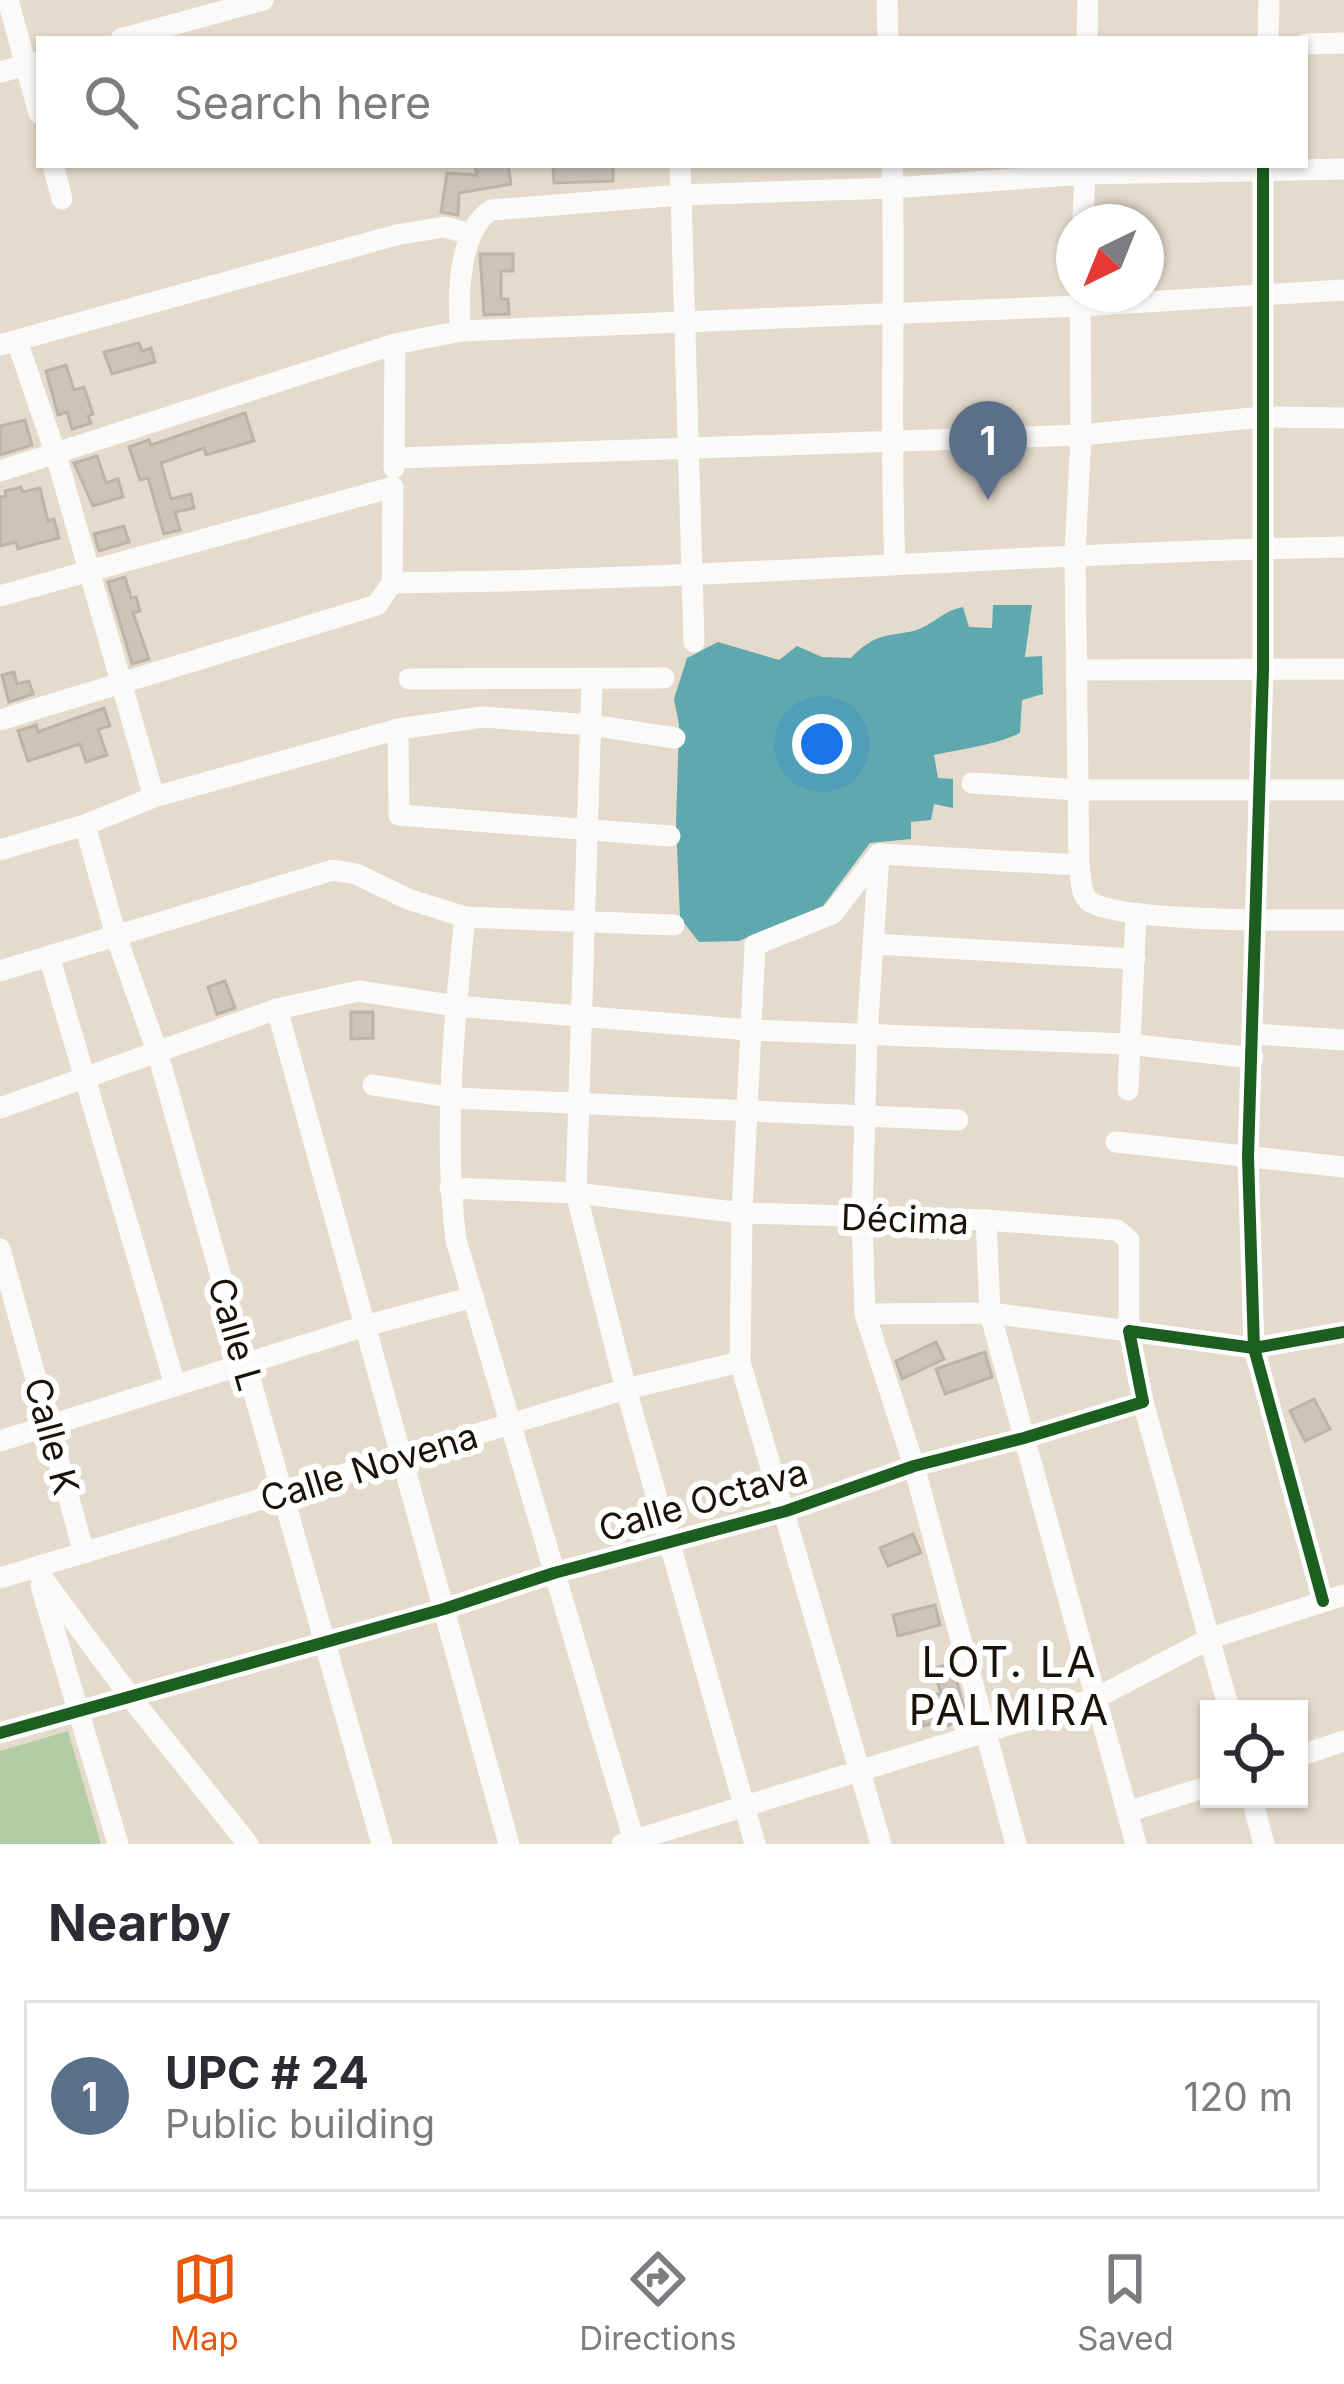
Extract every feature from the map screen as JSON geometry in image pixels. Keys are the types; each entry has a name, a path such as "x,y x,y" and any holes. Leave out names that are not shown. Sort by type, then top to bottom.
{"street":[{"path":"0,72 32,63 8,0"},
{"path":"132,36 263,0"},
{"path":"887,0 888,36"},
{"path":"1087,36 1088,0"},
{"path":"1268,36 1269,0"},
{"path":"1308,44 1344,43"},
{"path":"54,168 62,199"},
{"path":"680,168 694,642"},
{"path":"465,916 456,1006 450,1188 456,1240 630,1843 1096,1697 1211,1639 1334,1598 1254,1348 1248,1156 1263,670 1263,168"},
{"path":"461,331 459,314 471,233 479,218 491,211 892,176 1344,169"},
{"path":"1084,204 1085,170"},
{"path":"892,176 890,441 896,562"},
{"path":"154,796 56,455 8,343 396,235 444,227 471,233"},
{"path":"1164,296 1344,290"},
{"path":"0,471 394,344 461,331 1056,301"},
{"path":"1079,312 1082,435 1075,554 1079,865 1084,895 1089,901 1136,914 1344,920"},
{"path":"0,720 370,609 383,600 392,584 394,344"},
{"path":"395,458 1082,435 1262,417 1344,418"},
{"path":"0,596 393,487"},
{"path":"392,584 1344,547"},
{"path":"1078,670 1344,669"},
{"path":"409,679 664,678"},
{"path":"592,680 576,1193 626,1389 755,1844"},
{"path":"0,850 85,825 154,796 398,729 483,717 591,725 675,738"},
{"path":"398,729 399,815 670,836"},
{"path":"972,782 1079,790 1344,790"},
{"name":"Calle L","path":"85,825 116,936 157,1052 382,1844"},
{"path":"879,854 1079,865"},
{"path":"879,854 867,1035 862,1218 865,1314 914,1466 1016,1844"},
{"path":"879,854 832,914 755,945 740,1362 880,1844"},
{"path":"0,971 334,870 465,916 674,925"},
{"path":"1128,1090 1136,914"},
{"path":"875,944 1135,958"},
{"path":"49,956 175,1385"},
{"path":"0,1108 277,1010 359,991 456,1006 749,1030 1128,1044 1252,1058"},
{"path":"277,1010 509,1844"},
{"path":"1254,1034 1344,1040"},
{"path":"373,1085 454,1098 958,1120"},
{"path":"1116,1142 1344,1167"},
{"name":"Décima","path":"450,1188 576,1193 742,1213 986,1220 990,1313 1136,1844"},
{"path":"986,1220 1117,1230 1126,1235 1129,1331 1144,1402 1227,1700"},
{"name":"Calle K","path":"0,1249 84,1553"},
{"path":"0,1441 365,1326 473,1297"},
{"path":"865,1314 990,1313 1254,1348 1344,1332"},
{"name":"Calle Novena","path":"0,1578 626,1389 740,1362"},
{"name":"Calle Octava","path":"0,1733 786,1511 914,1466 1144,1402"},
{"path":"35,1568 248,1844"},
{"path":"35,1568 118,1844"},
{"path":"1308,1753 1344,1741"},
{"path":"1127,1812 1200,1789"},
{"path":"1254,1808 1264,1844"}],"green space":[{"path":"68,1731 101,1844 0,1844 0,1751"}],"water":[{"path":"993,605 1032,605 1025,657 1042,656 1043,694 1022,700 1020,733 934,755 938,778 953,779 953,808 934,804 931,820 911,822 911,839 870,843 823,906 739,941 699,942 680,918 676,824 679,725 674,699 687,658 718,642 779,660 797,646 822,657 851,658 873,641 919,629 963,607 969,627 992,628"}],"building":[{"path":"476,168 508,168 511,184 459,193 458,215 441,212 447,173 477,175"},
{"path":"553,168 613,168 613,181 554,183"},
{"path":"480,254 513,254 513,271 501,271 501,299 508,299 509,314 484,315"},
{"path":"139,343 142,351 151,348 155,362 112,374 104,352"},
{"path":"66,365 74,390 84,387 93,414 88,416 91,423 72,429 67,412 58,415 46,371"},
{"path":"245,413 254,441 206,455 204,448 161,463 171,499 191,494 194,508 175,512 180,530 164,534 148,478 140,480 129,447 149,440 151,445"},
{"path":"25,420 32,445 0,455 0,426"},
{"path":"97,456 106,483 118,479 123,497 93,506 74,463"},
{"path":"21,487 23,492 40,488 48,521 54,519 59,538 18,549 16,542 0,546 0,497"},
{"path":"124,526 129,542 99,551 94,534"},
{"path":"125,577 131,598 136,597 140,611 133,613 149,659 132,664 108,582"},
{"path":"14,672 17,684 29,681 33,694 9,702 2,675"},
{"path":"104,708 110,726 98,729 107,755 86,762 80,744 28,761 18,731 36,725 38,732"},
{"path":"225,981 235,1008 217,1014 208,987"},
{"path":"351,1012 373,1012 373,1038 351,1039"},
{"path":"936,1342 944,1359 902,1379 896,1361"},
{"path":"985,1352 992,1377 945,1394 936,1369"},
{"path":"1314,1399 1330,1429 1305,1441 1290,1411"},
{"path":"913,1534 921,1553 888,1566 880,1548"},
{"path":"935,1605 940,1625 898,1636 893,1615"},
{"path":"952,1663 967,1719 924,1726 916,1702 941,1693 933,1669"}],"cycle path":[{"path":"1263,168 1263,670 1248,1157 1254,1348 1323,1601"},
{"path":"0,1733 786,1511 914,1466 1143,1402 1129,1331 1254,1348 1344,1332"}],"place":[{"name":"UPC # 24","path":"988,500"}],"district":[{"name":"LOT. LA PALMIRA","path":"1010,1686"}]}
